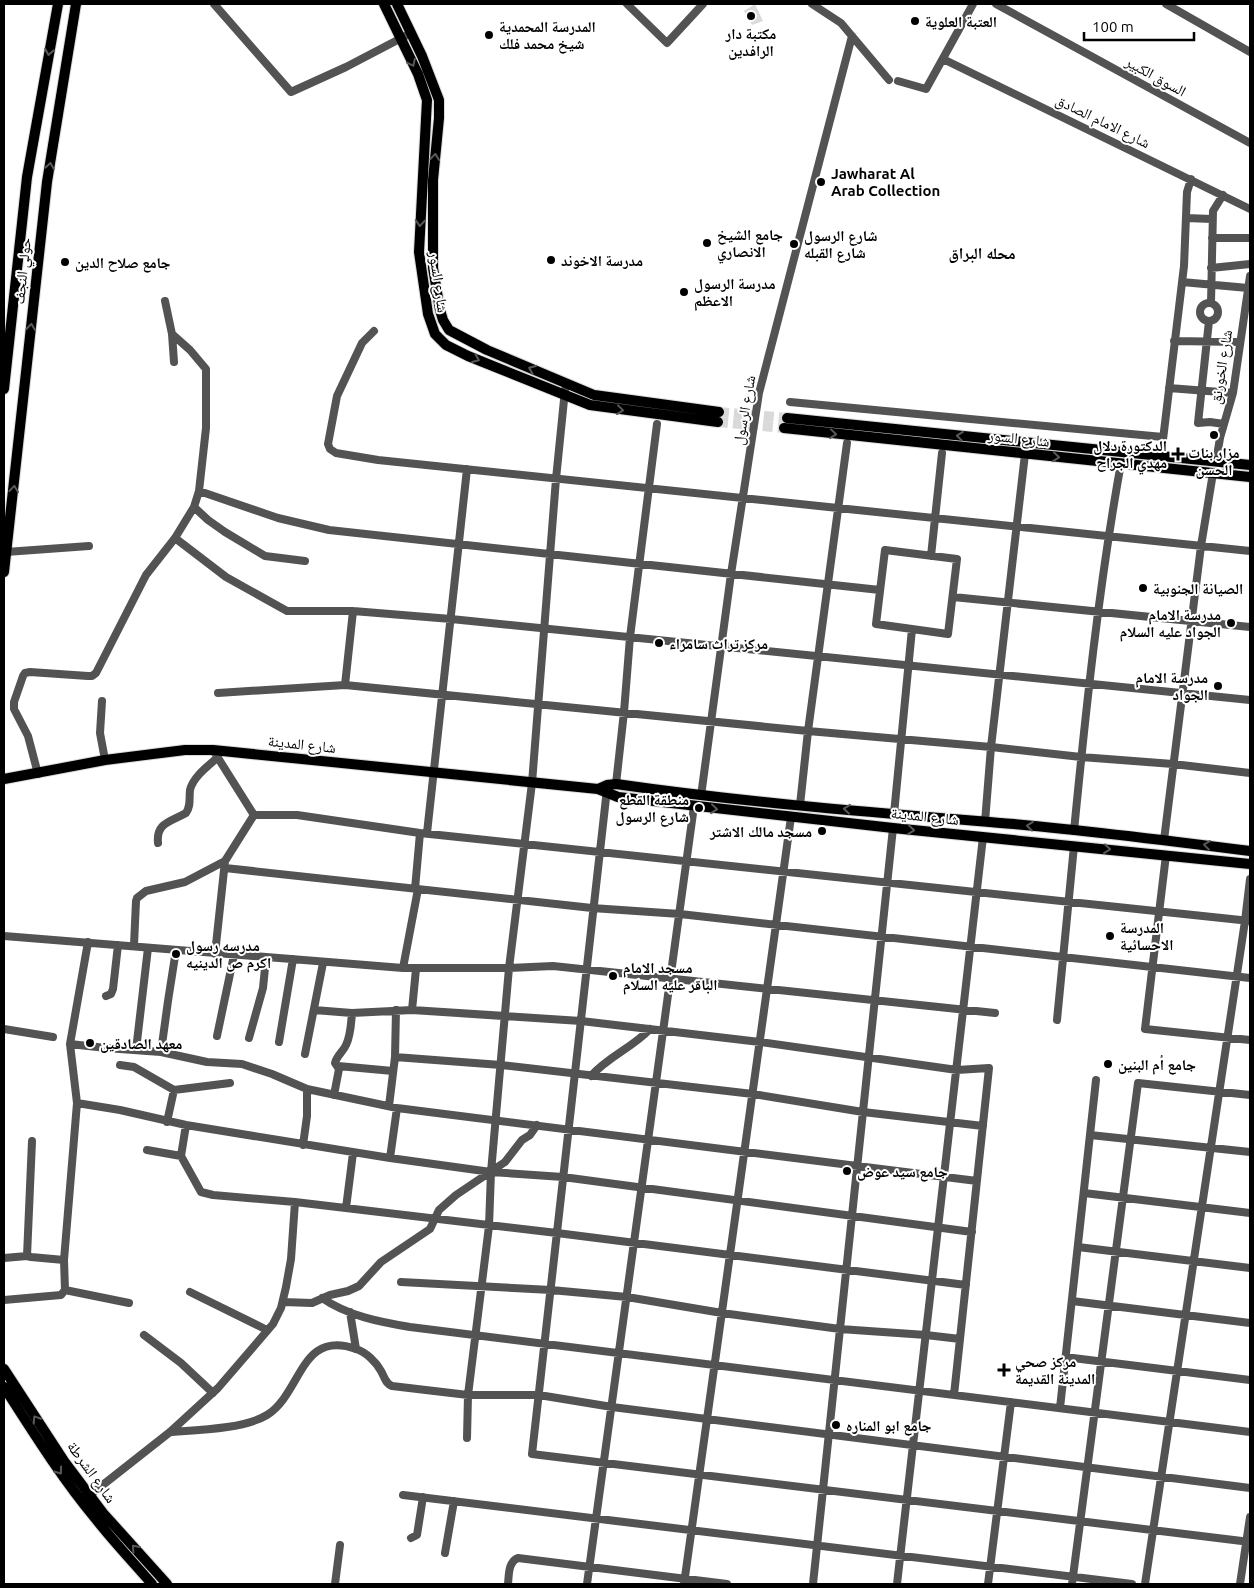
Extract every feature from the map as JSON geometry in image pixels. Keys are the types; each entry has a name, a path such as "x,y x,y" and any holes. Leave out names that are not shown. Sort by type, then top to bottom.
{"main road":[{"path":"4,389 5,358 27,177 58,4"},
{"name":"حولي النجف","path":"4,572 7,526 47,182 76,4"},
{"name":"شارع السور","path":"384,4 418,74 427,100 419,252 426,307 435,334 446,345 468,356 590,405 602,408 718,417 594,395 486,350 449,330 443,320 436,293 433,268 433,180 440,106 430,76 397,4"},
{"path":"38,117 42,125 48,127 54,124 57,119"},
{"path":"34,144 37,139 43,138 49,140 53,146"},
{"name":"شارع السور","path":"1250,465 786,423 1025,454 1250,477"},
{"name":"شارع المدينة","path":"4,779 105,760 185,750 434,772 532,783 800,804 1250,850"},
{"name":"شارع المدينة","path":"607,788 618,797 694,806 1250,864"},
{"name":"شارع الشرطة","path":"4,1369 64,1461 103,1513 167,1584"},
{"name":"شارع الشرطة","path":"4,1387 71,1487 95,1519 152,1584"}],"street":[{"path":"214,4 291,92 346,67 411,33"},
{"path":"627,4 667,43 703,4"},
{"path":"812,4 841,23 890,80"},
{"path":"898,81 926,90 973,4"},
{"name":"السوق الكبير","path":"996,4 1250,143"},
{"path":"1166,4 1250,52"},
{"name":"شارع الرسول","path":"701,796 731,574 759,393 852,36"},
{"name":"شارع الامام الصادق","path":"943,59 1223,194 1250,209"},
{"path":"1161,456 1182,282 1187,192 1191,179"},
{"path":"1211,303 1212,219 1213,211 1223,194"},
{"path":"1186,218 1212,219"},
{"path":"1212,238 1250,238"},
{"path":"1212,268 1250,264"},
{"name":"شارع الخورنق","path":"1216,462 1233,393 1250,276"},
{"path":"1182,282 1248,288"},
{"path":"165,301 172,334 174,362"},
{"path":"1210,321 1202,317 1200,311 1202,306 1211,303"},
{"path":"1210,321 1217,317 1219,311 1211,303"},
{"path":"1210,321 1198,424 1210,422 1224,424"},
{"path":"374,331 362,343 337,396 328,444 330,450 336,453 378,460 1250,551"},
{"path":"38,774 28,736 14,709 14,702 23,676 25,673 30,672 88,676 96,673 146,575 176,538 194,507 199,490 206,428 206,369 190,350 172,334"},
{"path":"1174,341 1239,342"},
{"path":"467,1438 468,1395 489,1226 491,1172 509,968 532,783 556,478 566,384"},
{"path":"1169,388 1233,393"},
{"path":"790,402 1163,437"},
{"path":"657,424 630,637 624,712 607,788 592,908 532,1454 1248,1542"},
{"path":"800,804 847,443"},
{"path":"931,556 942,453"},
{"path":"986,822 998,674 1025,454"},
{"path":"1074,831 1081,757 1108,536 1121,464"},
{"path":"403,968 434,772 467,469"},
{"path":"1164,840 1201,546 1213,473"},
{"path":"199,490 278,518 329,530 880,590"},
{"path":"194,507 225,532 265,556 305,561"},
{"path":"176,538 226,577 287,611 353,611 451,619 1250,700"},
{"path":"5,549 88,546"},
{"path":"885,550 931,556 957,559 948,634 876,624 885,550"},
{"path":"953,597 1250,627"},
{"path":"345,685 353,611"},
{"path":"894,814 912,629"},
{"path":"218,693 345,685 808,731 1173,764 1250,773"},
{"path":"102,701 100,733 105,760"},
{"path":"158,843 157,833 161,827 186,813 189,809 190,790 194,781 215,754 254,815"},
{"path":"587,1584 688,862 694,806"},
{"path":"254,815 297,815 424,833 1248,921"},
{"path":"215,954 225,865 254,815"},
{"path":"684,1582 791,817"},
{"path":"814,1584 893,828"},
{"path":"897,1584 984,837"},
{"path":"1056,1020 1074,846"},
{"path":"1166,855 1145,1029 1250,1040"},
{"path":"134,946 136,902 140,896 146,891 185,882 225,865 417,889 592,908 680,914 1250,978"},
{"path":"1145,1584 1237,977 1248,921 1250,879"},
{"path":"4,936 416,969 552,966 586,968 995,1013"},
{"path":"4,1300 61,1295 65,1290 64,1260 77,1103 70,1044 88,942"},
{"path":"106,996 111,994 113,989 118,945"},
{"path":"136,1050 148,948"},
{"path":"161,1052 176,950"},
{"path":"217,1036 234,955"},
{"path":"250,1038 263,988 266,958"},
{"path":"280,1042 293,959"},
{"path":"305,1054 323,963"},
{"path":"412,1010 416,969"},
{"path":"314,1010 352,1013 412,1010 581,1021 760,1042 956,1070 989,1068 954,1395"},
{"path":"390,1158 396,1010"},
{"path":"334,1095 339,1069 335,1063 336,1058 346,1046 350,1033 352,1013"},
{"path":"4,1029 53,1037"},
{"path":"592,1076 604,1062 640,1039 650,1029"},
{"path":"70,1044 161,1052 207,1062 242,1064 307,1089 393,1107 977,1181"},
{"path":"395,1057 575,1073 752,1094 863,1112 983,1126"},
{"path":"120,1065 134,1067 174,1090 230,1083"},
{"path":"338,1066 393,1071"},
{"path":"1060,1408 1096,1080"},
{"path":"1072,1581 1138,1083 1250,1095"},
{"path":"303,1145 307,1116 307,1089"},
{"path":"167,1122 174,1090"},
{"path":"77,1103 120,1110 167,1122 353,1153 491,1172 563,1177 972,1232"},
{"path":"186,1125 181,1156 202,1192 213,1195 295,1202 557,1233 966,1285"},
{"path":"283,1302 309,1303 356,1288 380,1262 427,1232 432,1226 439,1210 456,1195 509,1159 522,1140 530,1135 537,1126"},
{"path":"1090,1135 1250,1152"},
{"path":"27,1256 32,1141"},
{"path":"148,1150 181,1156"},
{"path":"346,1208 353,1153"},
{"path":"1084,1193 1250,1213"},
{"path":"90,1495 170,1432 213,1393 276,1319 283,1302 291,1259 295,1202"},
{"path":"1078,1247 1250,1268"},
{"path":"4,1258 27,1256 31,1258 64,1260"},
{"path":"402,1282 550,1290 627,1297 722,1313 840,1329 960,1339"},
{"path":"65,1290 129,1303"},
{"path":"190,1292 267,1330"},
{"path":"322,1298 350,1312 379,1321 410,1327 1250,1432"},
{"path":"1072,1301 1250,1323"},
{"path":"350,1312 356,1349"},
{"path":"144,1335 181,1363 213,1393"},
{"path":"170,1432 219,1427 260,1419 280,1404 302,1369 319,1349 335,1345 356,1349 372,1360 390,1385 468,1395 539,1395 612,1407 1250,1488"},
{"path":"1065,1357 1250,1380"},
{"path":"988,1584 1010,1402"},
{"path":"403,1495 990,1566 1072,1581 1132,1584"},
{"path":"411,1538 417,1535 423,1497"},
{"path":"445,1553 454,1501"},
{"path":"1240,1584 1248,1542 1250,1517"},
{"path":"335,1584 340,1544"},
{"path":"508,1584 510,1565 518,1558 684,1582 727,1584"}],"shaded area":[{"path":"755,4 763,21 752,25 744,11"}],"tunnel":[{"path":"719,412 787,418"},
{"path":"718,422 784,428"}],"place":[{"name":"مكتبة دار الرافدين","path":"751,16"},
{"name":"العتبة العلوية","path":"915,21"},
{"name":"المدرسة المحمدية شيخ محمد فلك","path":"489,35"},
{"name":"Jawharat Al Arab Collection","path":"821,182"},
{"name":"جامع الشيخ الانصاري","path":"707,243"},
{"name":"شارع الرسول شارع القبله","path":"794,244"},
{"name":"مدرسة الاخوند","path":"551,260"},
{"name":"جامع صلاح الدين","path":"65,262"},
{"name":"مدرسة الرسول الاعظم","path":"684,292"},
{"name":"مزار بنات الحسن","path":"1214,435"},
{"name":"الدكتورة دلال مهدي الجراح","path":"1178,454"},
{"name":"الصيانة الجنوبية","path":"1143,588"},
{"name":"مدرسة الامام الجواد عليه السلام","path":"1231,623"},
{"name":"مركز تراث سامراء","path":"659,643"},
{"name":"مدرسة الامام الجواد","path":"1218,686"},
{"name":"منطقة القطع شارع الرسول","path":"699,808"},
{"name":"مسجد مالك الاشتر","path":"822,831"},
{"name":"المدرسة الاحسائية","path":"1110,936"},
{"name":"مدرسه رسول اکرم ص الدینیه","path":"176,954"},
{"name":"مسجد الامام الباقر عليه السلام","path":"613,976"},
{"name":"معهد الصادقين","path":"90,1043"},
{"name":"جامع أم البنين","path":"1108,1064"},
{"name":"جامع سيد عوض","path":"847,1171"},
{"name":"مركز صحي المدينة القديمة","path":"1004,1370"},
{"name":"جامع ابو المناره","path":"836,1425"}],"district":[{"name":"محله البراق","path":"982,253"}]}
